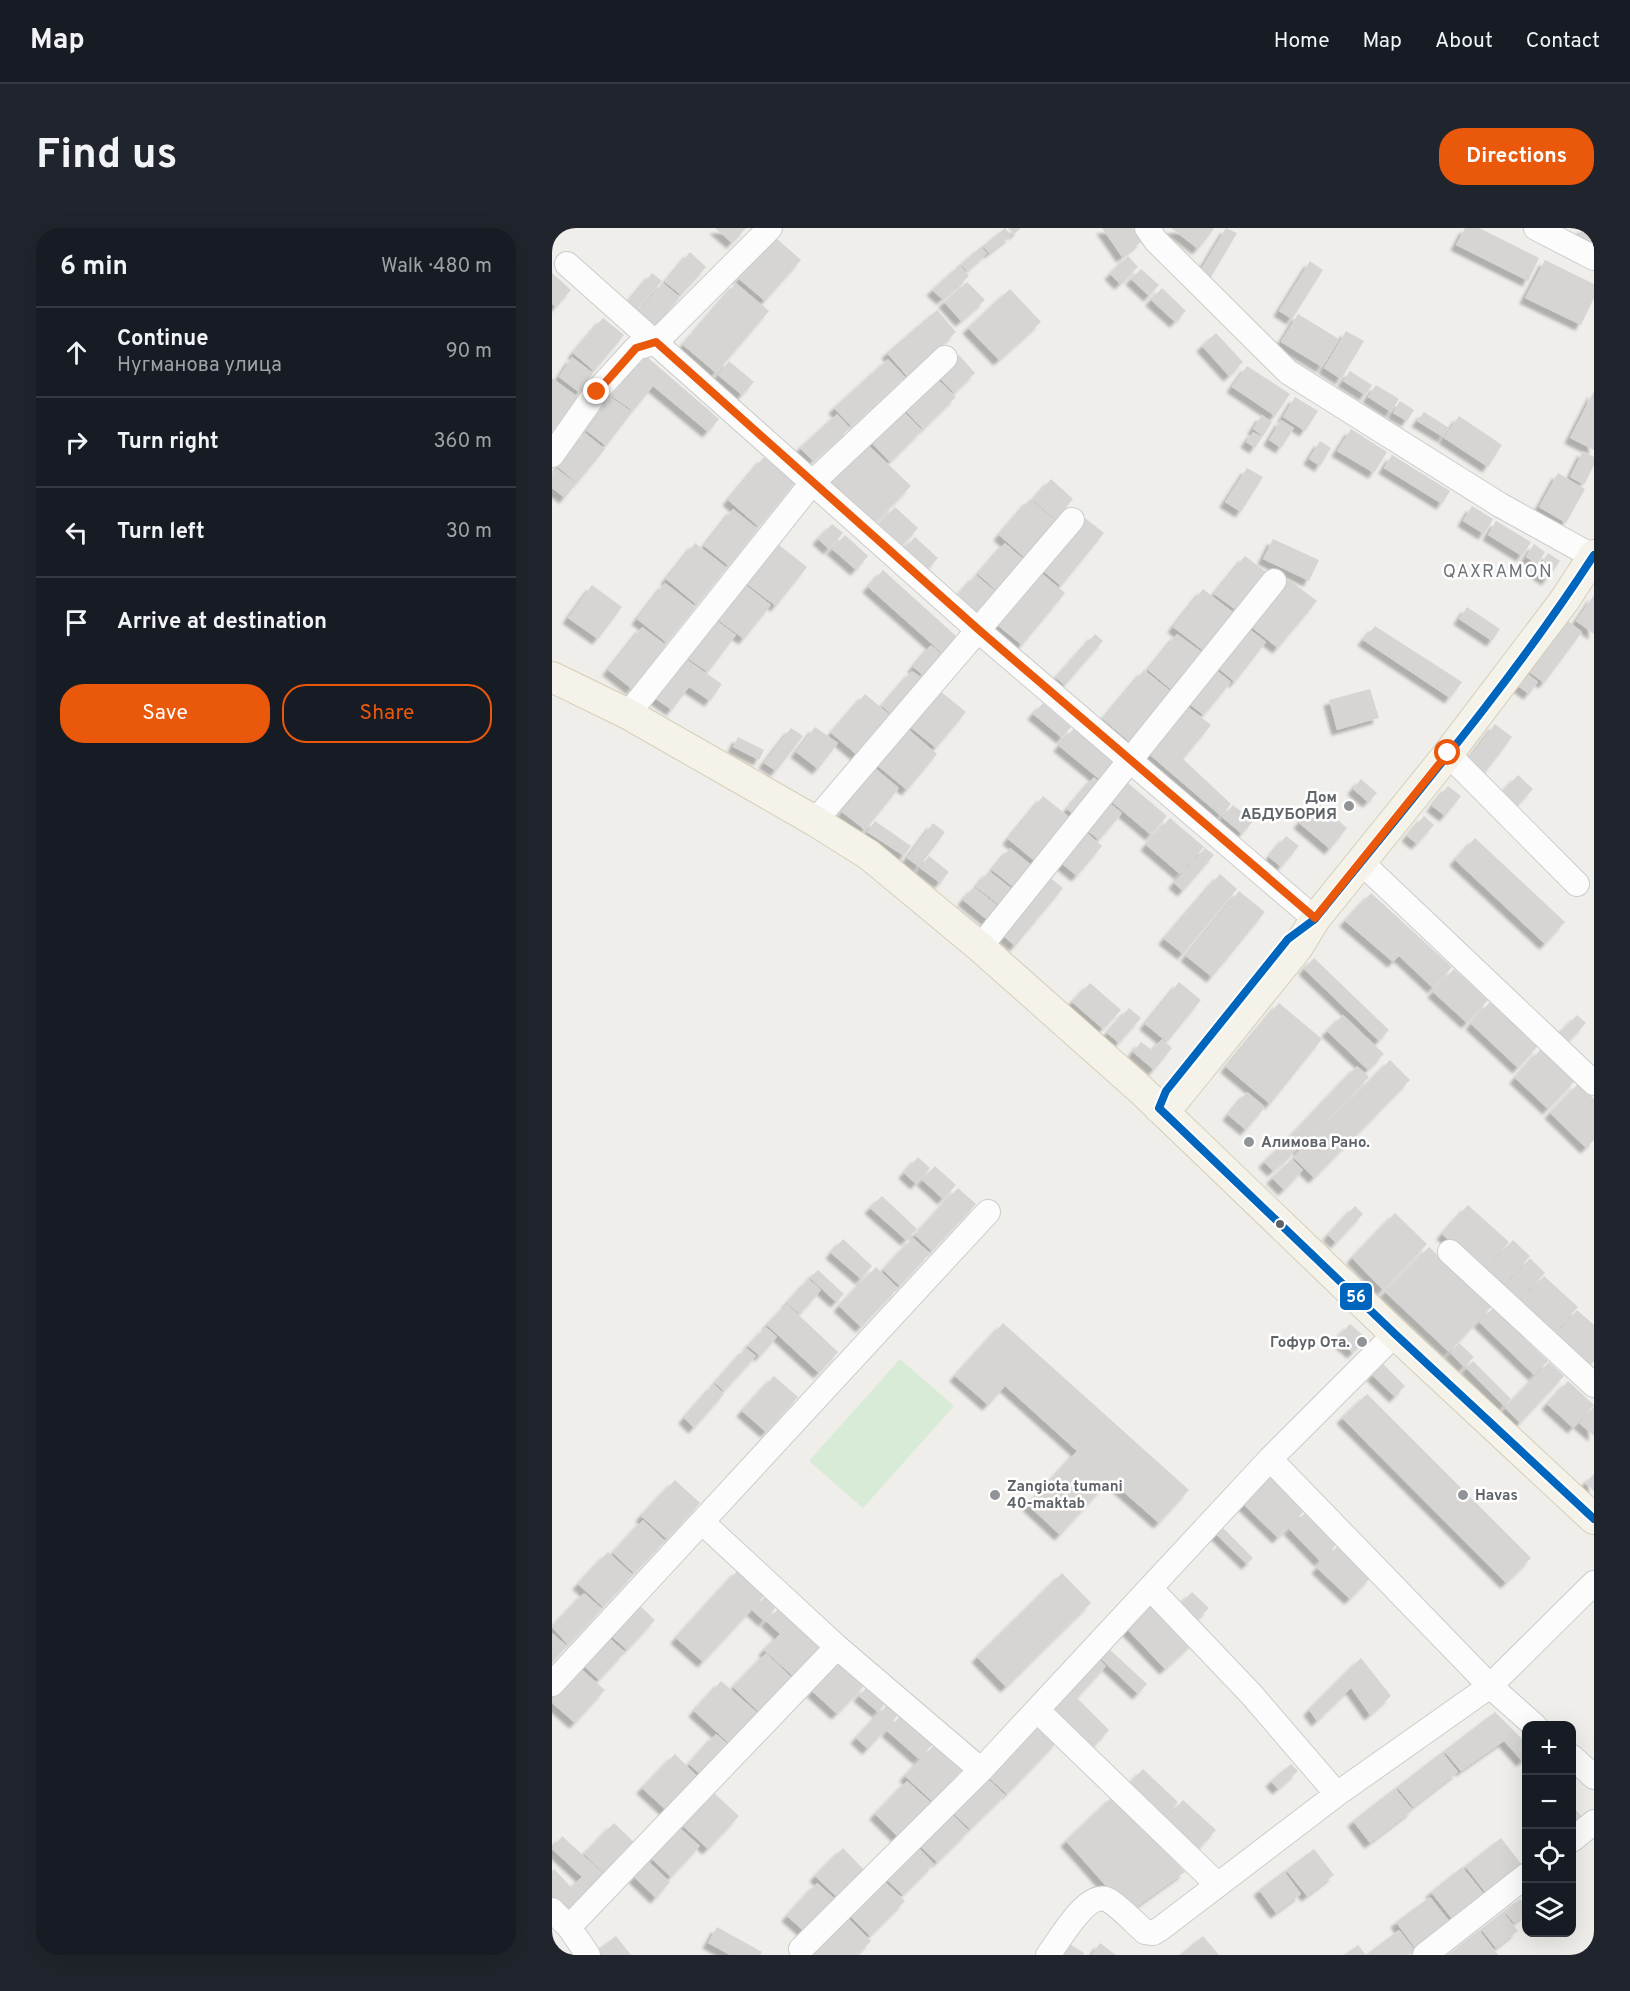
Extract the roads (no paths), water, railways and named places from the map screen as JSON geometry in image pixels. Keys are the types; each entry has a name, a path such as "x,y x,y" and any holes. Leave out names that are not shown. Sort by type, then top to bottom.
{"main road":[{"path":"1159,1108 1176,1098 1298,947 1315,918 1448,753 1564,601 1594,556"},
{"path":"552,677 628,714 815,821 869,855 980,947 1207,1151 1395,1334 1594,1519"},
{"path":"1159,1108 1166,1091 1288,939 1315,918"},
{"path":"1207,1151 1198,1127 1197,1101 1208,1059"}],"street":[{"path":"552,455 597,392 636,348 656,342 770,228"},
{"path":"1147,228 1156,241 1288,372 1500,505 1594,556"},
{"path":"1536,228 1565,235 1594,258"},
{"path":"567,264 979,630 1315,918"},
{"path":"628,714 812,483 945,358"},
{"path":"815,821 1072,520"},
{"path":"980,947 1274,580"},
{"path":"1448,753 1577,884"},
{"path":"1360,861 1594,1083"},
{"path":"552,1684 988,1212"},
{"path":"1450,1252 1594,1385"},
{"path":"801,1949 981,1770 1270,1459 1395,1334"},
{"path":"1270,1459 1490,1686 1530,1721"},
{"path":"703,1523 837,1647 981,1770"},
{"path":"1048,1955 1088,1901 1099,1898 1108,1900 1145,1932 1153,1933 1337,1794 1490,1686 1594,1583"},
{"path":"1150,1588 1251,1694 1337,1794"},
{"path":"588,1955 560,1918 837,1647"},
{"path":"1037,1710 1218,1885"},
{"path":"1576,1761 1594,1777"},
{"path":"1576,1837 1594,1822"},
{"path":"1425,1955 1522,1879"}],"place":[{"name":"Дом АБДУБОРИЯ","path":"1349,806"},
{"name":"Алимова Рано.","path":"1249,1142"},
{"name":"Гофур Ота.","path":"1362,1342"},
{"name":"Zangiota tumani 40-maktab","path":"995,1495"},
{"name":"Havas","path":"1463,1495"}],"district":[{"name":"QAXRAMON","path":"1498,571"}]}
